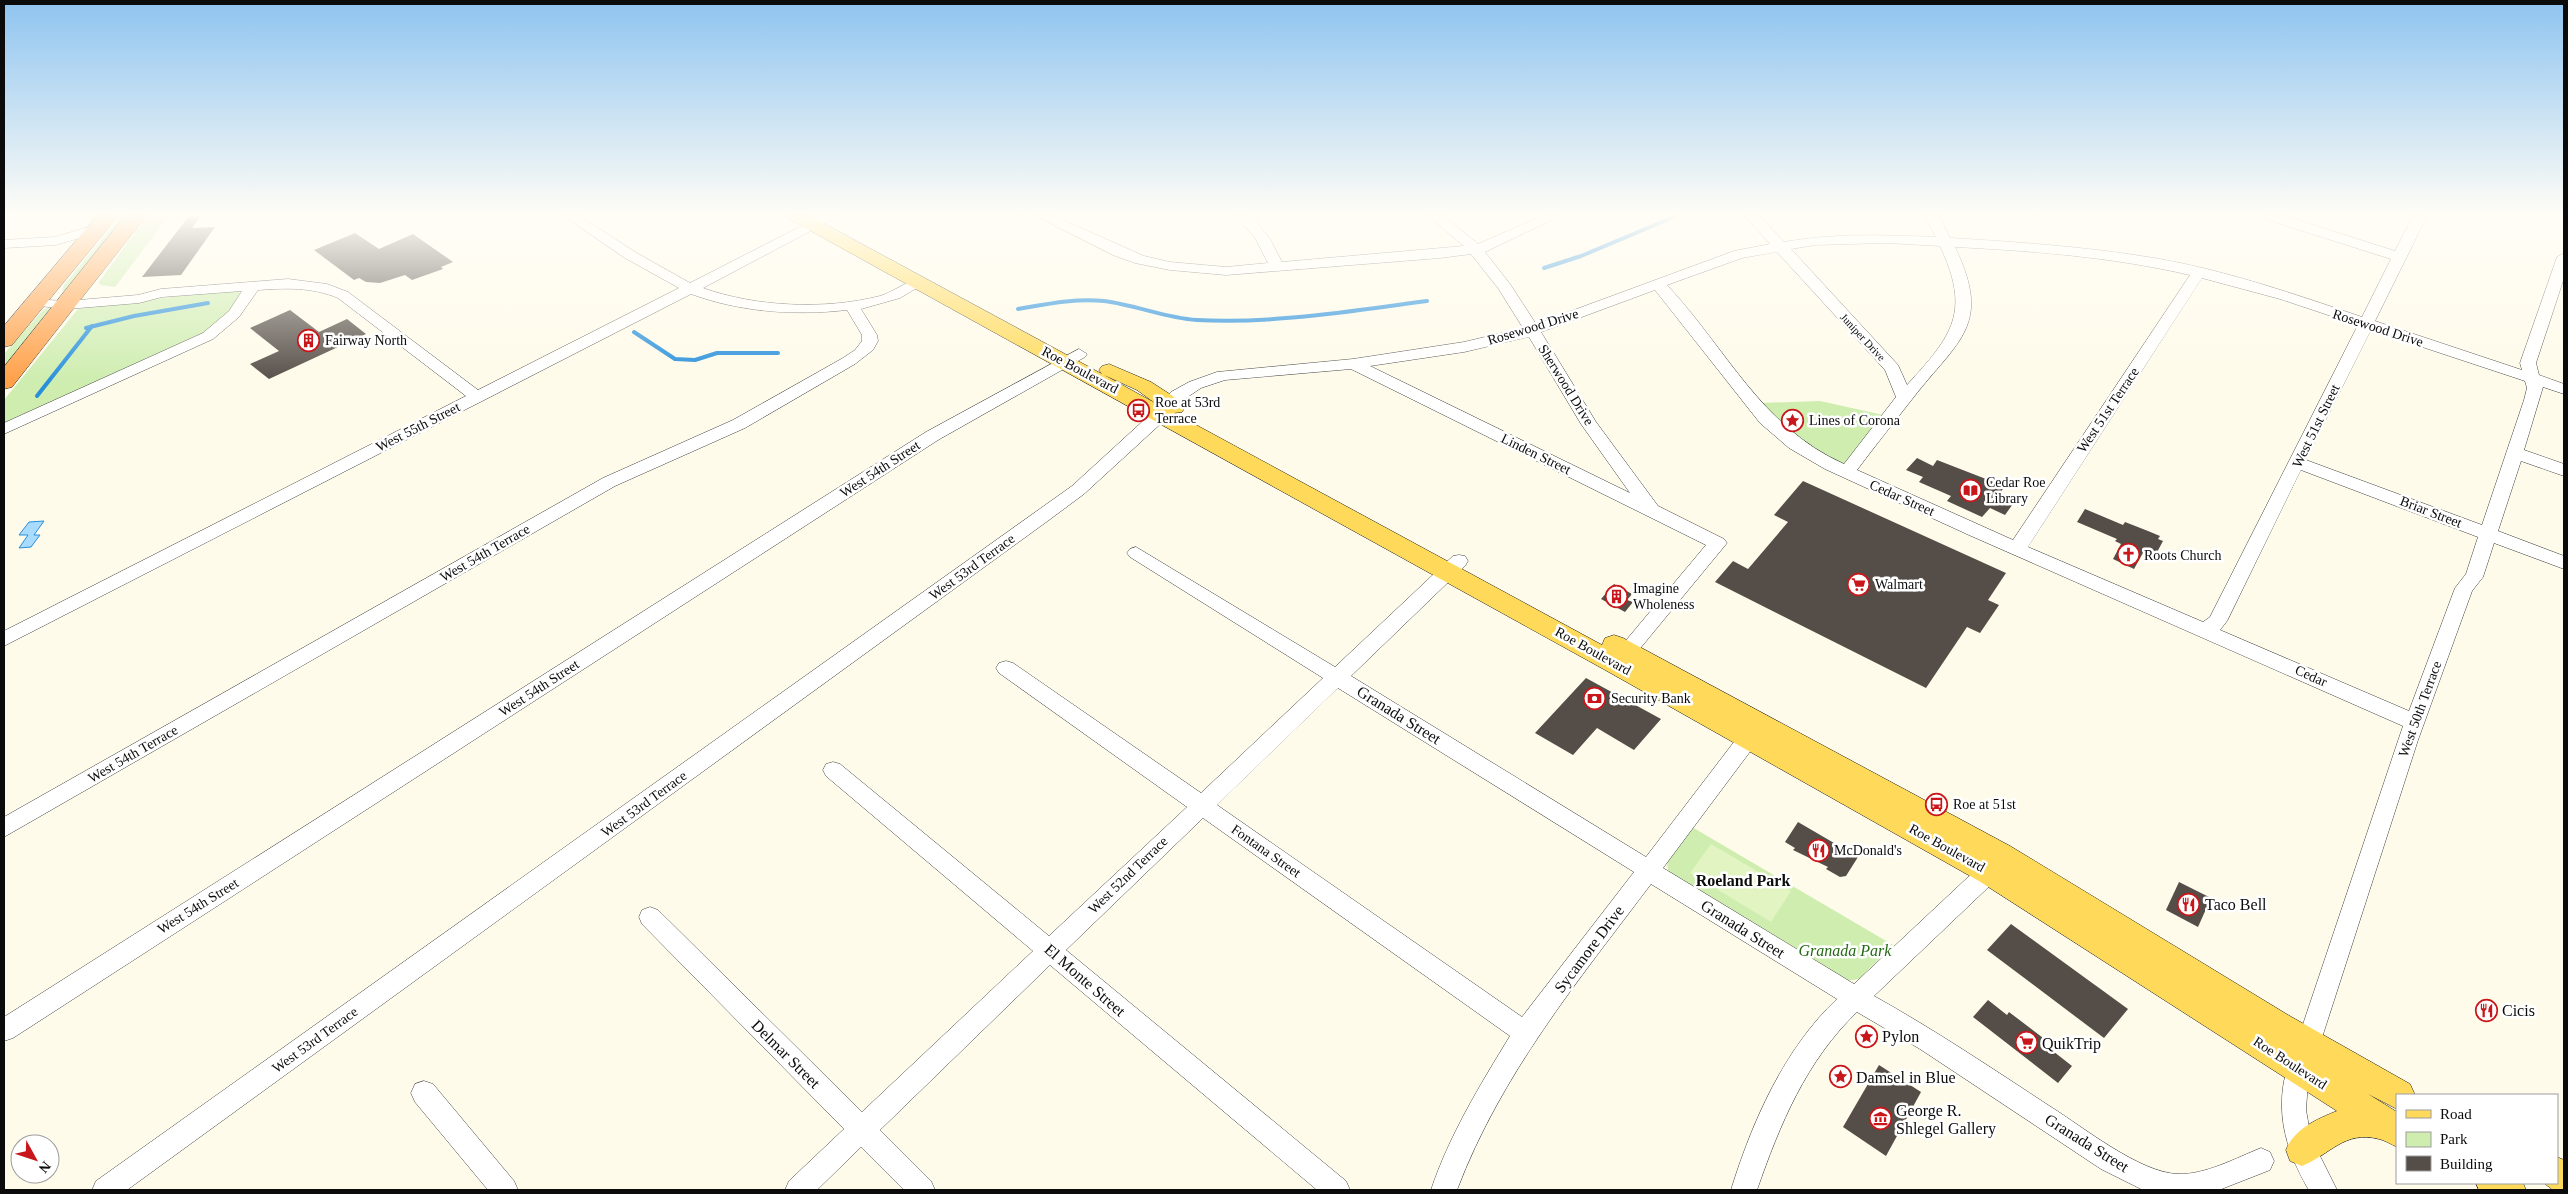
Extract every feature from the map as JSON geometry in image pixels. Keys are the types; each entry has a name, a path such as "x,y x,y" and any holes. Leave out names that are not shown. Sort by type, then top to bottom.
{"highway":[{"path":"4,340 60,272"},
{"path":"4,382 93,272"}],"main road":[{"name":"Roe Boulevard","path":"901,272 918,283 1073,359"},
{"name":"Roe Boulevard","path":"916,272 1995,863 2163,985 2305,1056 2397,1094"},
{"name":"Roe Boulevard","path":"2305,1056 2390,1127"},
{"path":"2302,1150 2322,1134 2347,1122 2390,1127"},
{"path":"2496,1184 2509,1190"}],"street":[{"path":"663,272 690,288 723,300 761,305 834,308 852,306 882,300 918,283"},
{"name":"West 55th Street","path":"4,639 720,272"},
{"name":"Sherwood Drive","path":"1495,272 1612,460 1656,512"},
{"name":"Rosewood Drive","path":"1166,409 1177,396 1195,385 1223,374 1353,364 1464,347 1532,329 1689,272"},
{"name":"Juniper Drive","path":"1804,272 1892,368 1905,398"},
{"path":"1846,472 1951,344 1961,322 1963,293 1957,272"},
{"name":"Rosewood Drive","path":"2200,272 2266,290 2564,389"},
{"name":"West 51st Terrace","path":"2017,549 2200,272"},
{"name":"West 51st Street","path":"2206,631 2217,620 2298,463 2393,272"},
{"name":"West 50th Terrace","path":"2324,1190 2302,1150 2292,1118 2294,1092 2414,722 2464,588 2474,577 2515,453 2535,388 2528,363 2559,272"},
{"name":"Cedar Street","path":"1657,283 1672,298 1766,419 1795,444 1846,472 2206,631"},
{"path":"35,302 72,299 139,299 161,293 253,286 308,284 327,288 343,295 477,397"},
{"path":"4,429 208,336 234,314 253,286"},
{"name":"West 54th Terrace","path":"4,828 609,482 739,424 849,361 862,352 870,342 870,334 856,315 852,306"},
{"name":"West 54th Street","path":"4,1030 932,436 1073,359"},
{"name":"Linden Street","path":"1353,364 1718,543 1622,658"},
{"path":"1892,368 1926,373"},
{"name":"West 53rd Terrace","path":"105,1190 1036,522 1078,490 1166,409"},
{"path":"2515,453 2564,470"},
{"path":"1576,474 1612,460"},
{"name":"Briar Street","path":"2298,463 2564,563"},
{"name":"Granada Street","path":"1136,553 1856,999 1894,1019 2066,1130 2149,1180 2178,1187 2219,1177 2261,1161"},
{"name":"West 52nd Terrace","path":"798,1190 1201,805 1454,567"},
{"name":"Cedar","path":"2206,631 2414,722"},
{"name":"Fontana Street","path":"1006,668 1525,1033"},
{"name":"Sycamore Drive","path":"1444,1190 1455,1161 1490,1091 1525,1033 1754,730"},
{"name":"El Monte Street","path":"833,770 1337,1190"},
{"path":"1744,1190 1779,1097 1810,1045 1833,1020 1995,863"},
{"name":"Delmar Street","path":"650,917 922,1190"},
{"path":"424,1093 505,1190"}],"green space":[{"path":"75,272 82,272 65,291 62,291 64,285"},
{"path":"106,272 127,272 115,287 100,285 99,282"},
{"path":"235,291 240,293 239,299 232,310 207,332 4,425 4,400 78,309"},
{"path":"54,306 54,312 4,372 4,354 43,310"},
{"path":"1820,401 1888,416 1848,466 1799,442 1759,403"},
{"name":"Granada Park","path":"1692,827 1893,945 1859,979 1846,981 1670,874 1668,862 1670,855"},
{"path":"1711,844 1791,891 1771,922 1690,873"}],"water":[{"path":"44,521 34,535 40,535 31,547 19,548 28,535 19,535 29,522"}],"building":[{"path":"146,272 183,272 181,275 142,277"},
{"path":"343,272 435,272 412,280 405,275 380,283 366,282 359,278 354,280"},
{"name":"Fairway North","path":"290,310 319,332 347,319 366,334 269,379 250,364 279,351 250,328"},
{"name":"Cedar Roe Library","path":"1917,458 1933,466 1937,460 2004,486 2000,495 2015,501 2005,515 1990,508 1982,517 1947,501 1951,496 1919,482 1923,477 1906,470"},
{"name":"Walmart","path":"1803,481 2006,573 1988,600 1999,605 1980,633 1967,627 1926,688 1715,582 1733,561 1748,569 1788,522 1774,515"},
{"path":"2085,509 2123,525 2125,522 2160,536 2158,539 2163,541 2155,556 2144,551 2134,569 2113,559 2121,544 2115,541 2117,539 2077,522"},
{"name":"Imagine Wholeness","path":"1614,584 1632,594 1627,600 1633,602 1625,612 1601,599"},
{"name":"Security Bank","path":"1586,678 1661,719 1634,750 1597,728 1573,755 1535,733"},
{"name":"McDonald's","path":"1798,822 1858,857 1846,876 1840,877 1826,869 1828,867 1793,850 1795,848 1785,842"},
{"name":"Taco Bell","path":"2179,882 2211,898 2198,927 2166,910"},
{"name":"QuikTrip","path":"2011,924 2128,1009 2104,1038 1987,950"},
{"name":"QuikTrip","path":"1988,1000 2007,1015 2009,1012 2047,1041 2044,1044 2072,1066 2058,1083 1973,1017"},
{"path":"1879,1065 1921,1092 1886,1156 1843,1127"}],"waterway":[{"path":"1018,309 1061,302 1093,300 1116,303 1185,319 1226,321 1312,316 1427,301"},
{"path":"92,327 134,316 208,303"},
{"path":"37,396 92,327"},
{"path":"86,328 92,327"},
{"path":"634,332 675,359 695,360 717,353 778,353"}],"place":[{"name":"Fairway North","path":"309,340"},
{"name":"Roe at 53rd Terrace","path":"1139,410"},
{"name":"Lines of Corona","path":"1793,420"},
{"name":"Cedar Roe Library","path":"1970,490"},
{"name":"Roots Church","path":"2128,555"},
{"name":"Walmart","path":"1859,584"},
{"name":"Imagine Wholeness","path":"1617,596"},
{"name":"Security Bank","path":"1595,698"},
{"name":"Roe at 51st","path":"1937,804"},
{"name":"McDonald's","path":"1818,850"},
{"name":"Taco Bell","path":"2189,904"},
{"name":"Cicis","path":"2486,1010"},
{"name":"Pylon","path":"1866,1036"},
{"name":"QuikTrip","path":"2026,1043"},
{"name":"Damsel in Blue","path":"1840,1077"},
{"name":"George R. Shlegel Gallery","path":"1880,1119"}],"district":[{"name":"Roeland Park","path":"1743,880"}]}
